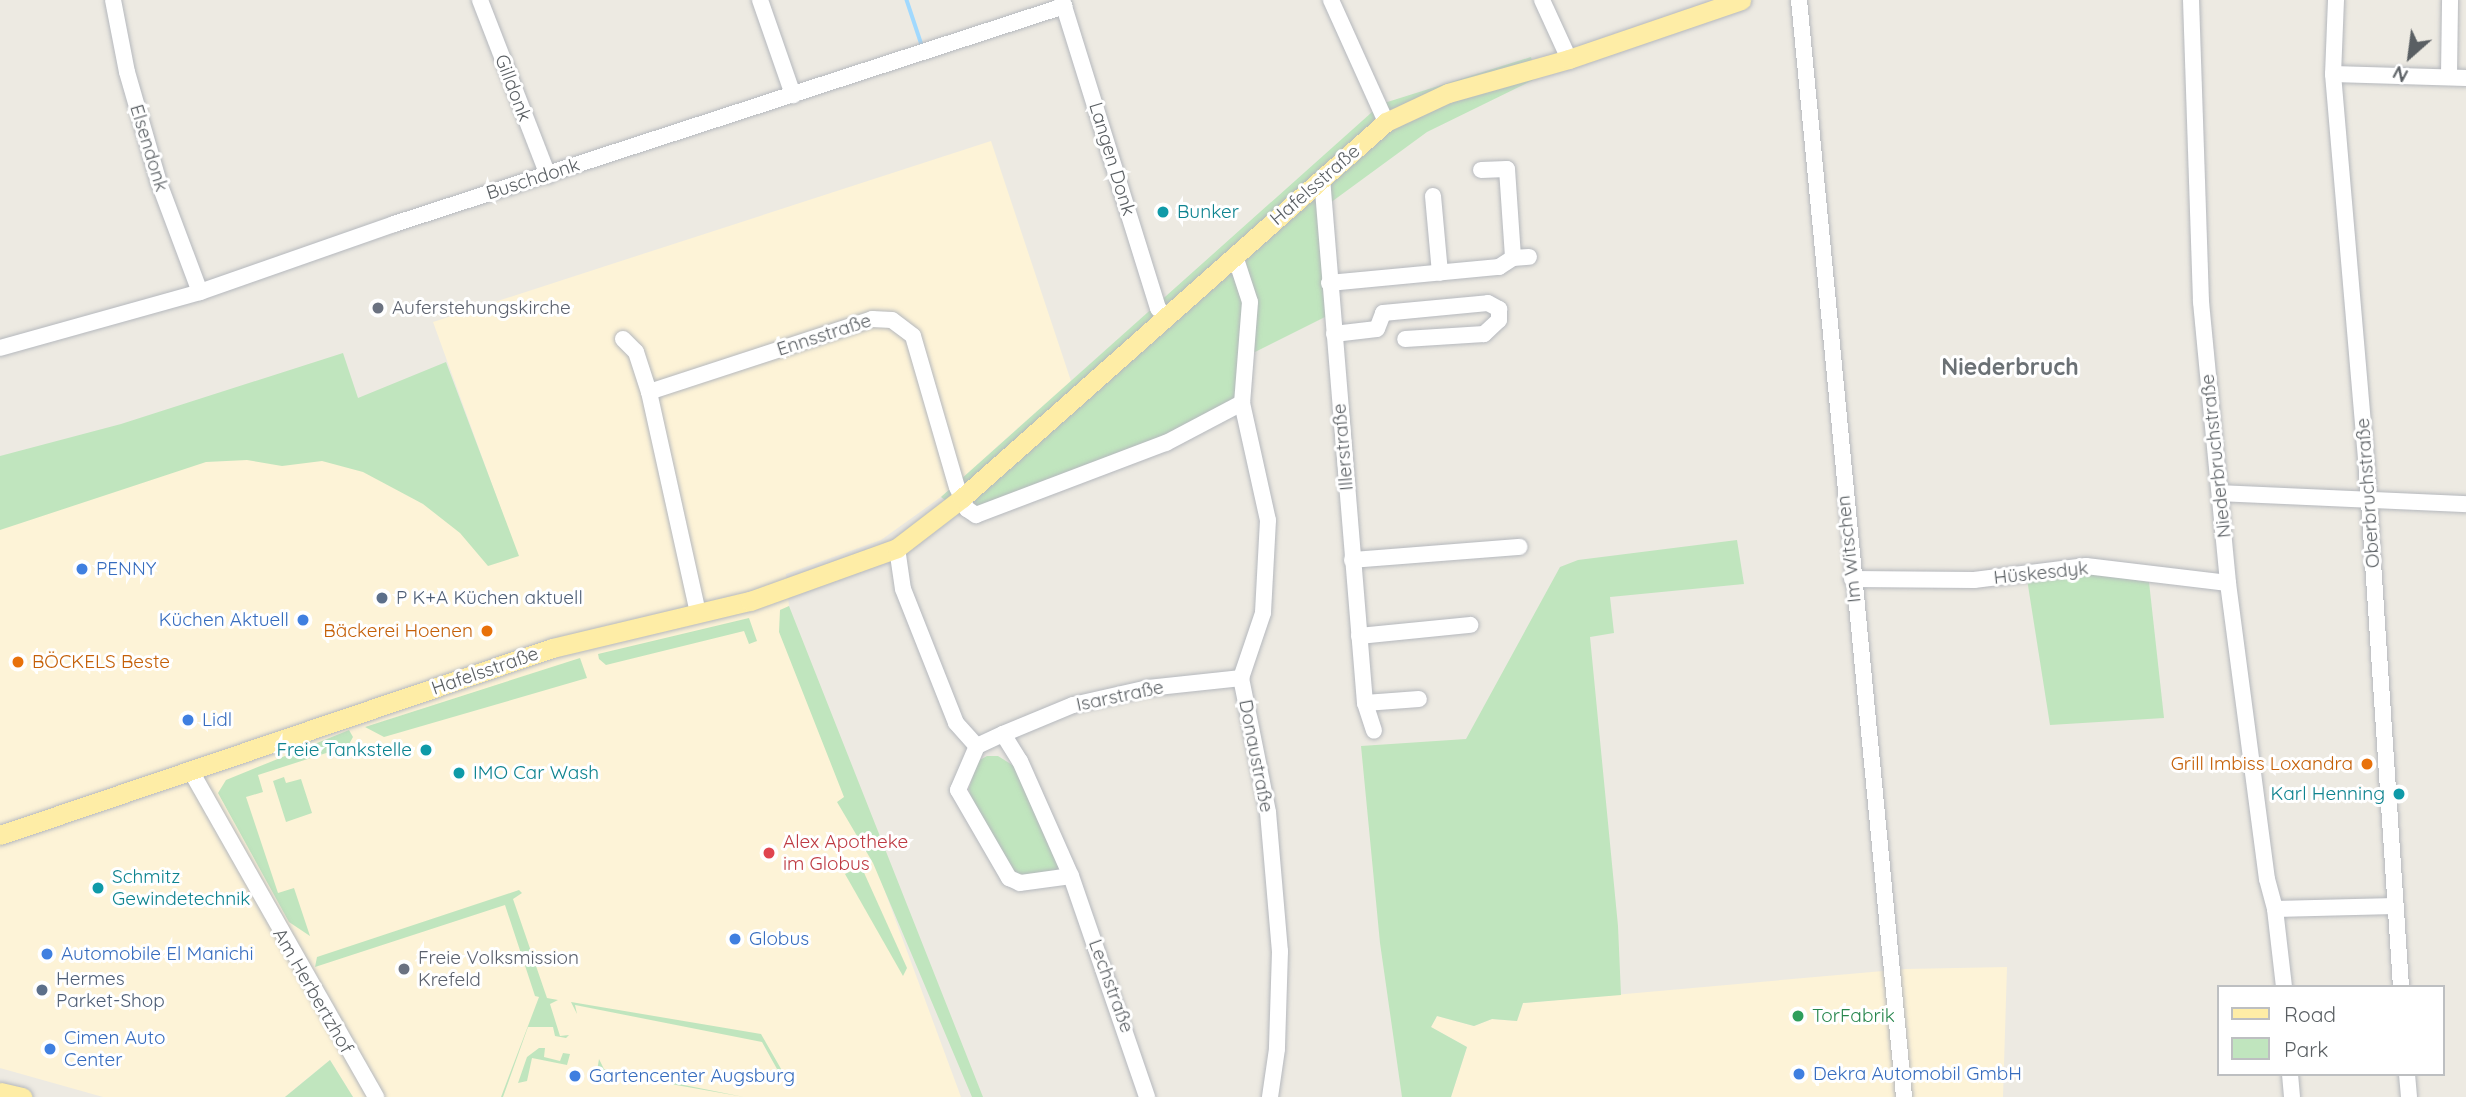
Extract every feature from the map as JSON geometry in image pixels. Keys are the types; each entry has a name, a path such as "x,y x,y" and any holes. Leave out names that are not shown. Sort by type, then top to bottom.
{"main road":[{"name":"Hafelsstraße","path":"0,835 192,773 552,648 759,598 897,548 962,498 1387,122 1448,93 1569,58 1741,0"},
{"path":"0,1092 22,1097"}],"street":[{"name":"Elsendonk","path":"113,0 127,72 159,183 200,292"},
{"name":"Gilldonk","path":"480,0 548,175"},
{"path":"760,0 793,95"},
{"path":"1331,0 1387,122"},
{"path":"1542,0 1569,58"},
{"name":"Im Witschen","path":"1798,0 1888,946 1895,965 1904,1097"},
{"name":"Niederbruchstraße","path":"2191,0 2196,220 2228,583 2284,985"},
{"name":"Oberbruchstraße","path":"2336,0 2333,74 2369,500 2401,985"},
{"path":"2449,75 2450,0"},
{"name":"Buschdonk","path":"0,348 200,292 1063,3"},
{"name":"Langen Donk","path":"1063,3 1158,309 1165,317"},
{"path":"2333,74 2449,75 2466,78"},
{"path":"1329,283 1499,267 1521,258 1507,169 1481,170"},
{"name":"Illerstraße","path":"1322,178 1365,703 1374,731"},
{"path":"1433,195 1440,273"},
{"name":"Donaustraße","path":"1235,256 1250,302 1242,403 1268,520 1268,572 1263,613 1241,678 1268,813 1280,951 1277,1049 1270,1097"},
{"path":"1334,334 1377,328 1383,313 1488,303 1499,309 1499,320 1484,334 1405,339"},
{"name":"Ennsstraße","path":"649,392 872,320 892,320 913,336 962,498"},
{"path":"623,339 636,352 649,392 698,613"},
{"path":"962,498 976,514 995,510 1166,443 1242,403"},
{"path":"2220,493 2466,504"},
{"path":"1352,560 1519,547"},
{"path":"897,548 903,589 943,696 956,723 976,746"},
{"name":"Hüskesdyk","path":"1852,579 1974,580 2086,566 2228,583"},
{"path":"1359,636 1470,625"},
{"name":"Isarstraße","path":"1003,734 1073,705 1148,688 1241,678"},
{"path":"1365,703 1419,699"},
{"path":"1003,734 976,746 958,790 1009,878 1020,883 1071,876"},
{"name":"Lechstraße","path":"1003,734 1071,876 1147,1097"},
{"name":"Am Herbertzhof","path":"192,773 373,1095"},
{"path":"2275,909 2395,906"},
{"path":"2290,1076 2292,1097"},
{"path":"2407,1076 2409,1097"}],"shaded area":[{"path":"991,141 1071,381 941,497 881,540 786,574 789,606 782,613 961,1097 353,1097 330,1060 285,1097 103,1097 0,1068 0,508 304,438 518,556 433,322"},
{"path":"2007,967 2003,1097 1451,1097 1467,1047 1431,1027 1437,1016 1474,1026 1492,1019 1517,1021 1523,1003 1906,969"}],"green space":[{"path":"1531,57 1537,78 1427,132 1330,203 1339,310 1251,354 1250,406 966,516 941,497 1381,104"},
{"path":"343,353 358,398 446,362 519,556 488,566 460,533 423,504 363,472 322,461 282,466 247,460 206,462 0,530 0,456 121,424"},
{"path":"1737,540 1744,584 1610,597 1614,633 1590,637 1618,926 1621,995 1523,1003 1517,1021 1492,1019 1474,1026 1437,1016 1431,1027 1467,1047 1451,1097 1402,1097 1380,943 1361,746 1466,739 1560,567 1578,560"},
{"path":"2086,573 2149,582 2164,718 2050,725 2027,579"},
{"path":"789,606 983,1097 972,1097 873,863 837,802 844,797 779,632 780,610"},
{"path":"749,618 757,641 749,644 744,631 606,665 599,659 598,654"},
{"path":"580,658 587,678 384,737 365,727"},
{"path":"349,730 353,737 348,746 258,775 263,792 246,797 278,893 294,888 310,936 289,922 218,793 226,780"},
{"path":"987,756 998,756 1017,768 1059,868 1054,873 1018,877 1008,868 972,805 969,788 978,761"},
{"path":"284,777 286,783 301,779 312,813 286,822 273,781"},
{"path":"861,866 907,968 903,976 845,874"},
{"path":"519,890 522,893 513,899 547,998 558,1000 550,1004 560,1036 569,1035 566,1038 555,1036 553,1027 528,1027 503,1097 501,1097 539,997 535,996 505,905 315,967 317,957"},
{"path":"571,1002 761,1034 788,1081 772,1076 777,1069 762,1042 575,1005 577,1014"},
{"path":"539,1048 545,1048 544,1057 560,1061 563,1053 570,1054 567,1065 532,1058 527,1081 518,1083 527,1057"},
{"path":"599,1059 604,1069 744,1097 597,1071"},
{"path":"330,1060 353,1097 285,1097"}],"waterway":[{"path":"907,0 922,45"}],"place":[{"name":"Bunker","path":"1163,212"},
{"name":"Auferstehungskirche","path":"378,308"},
{"name":"PENNY","path":"82,569"},
{"name":"P K+A Küchen aktuell","path":"382,598"},
{"name":"Küchen Aktuell","path":"303,620"},
{"name":"Bäckerei Hoenen","path":"487,631"},
{"name":"BÖCKELS Beste","path":"18,662"},
{"name":"Lidl","path":"188,720"},
{"name":"Freie Tankstelle","path":"426,750"},
{"name":"Grill Imbiss Loxandra","path":"2367,764"},
{"name":"IMO Car Wash","path":"459,773"},
{"name":"Karl Henning","path":"2399,794"},
{"name":"Alex Apotheke im Globus","path":"769,853"},
{"name":"Schmitz Gewindetechnik","path":"98,888"},
{"name":"Globus","path":"735,939"},
{"name":"Automobile El Manichi","path":"47,954"},
{"name":"Freie Volksmission Krefeld","path":"404,969"},
{"name":"Hermes Parket-Shop","path":"42,990"},
{"name":"TorFabrik","path":"1798,1016"},
{"name":"Cimen Auto Center","path":"50,1049"},
{"name":"Dekra Automobil GmbH","path":"1799,1074"},
{"name":"Gartencenter Augsburg","path":"575,1076"}],"district":[{"name":"Niederbruch","path":"2010,367"}]}
